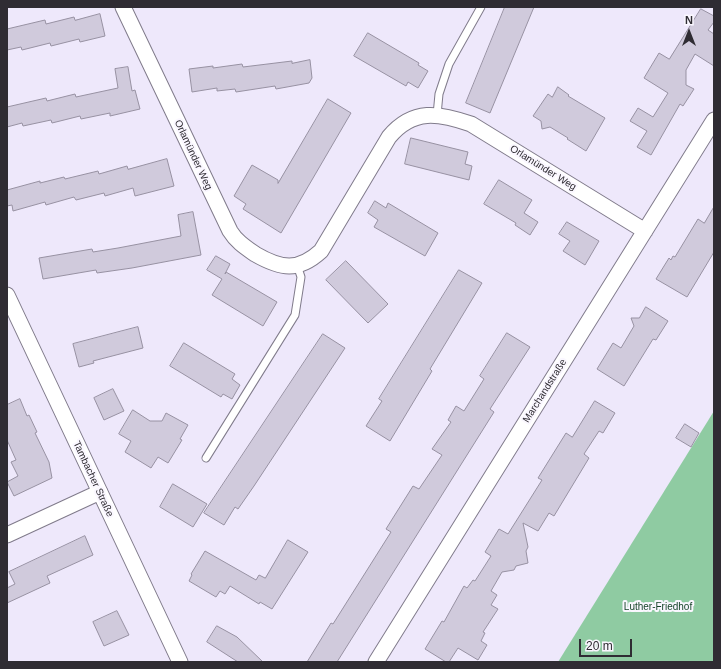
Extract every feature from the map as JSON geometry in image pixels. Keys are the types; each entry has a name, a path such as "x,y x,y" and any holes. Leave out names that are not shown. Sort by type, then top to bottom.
{"street":[{"name":"Orlamünder Weg","path":"123,7 220,212 235,238 244,247 273,263 282,265 297,265 312,260 321,251 389,136 404,122 417,116 437,115 471,124 645,231"},
{"name":"Marchandstraße","path":"376,662 714,120"},
{"name":"Tambacher Straße","path":"7,295 180,662"},
{"path":"7,535 100,492"}],"lane":[{"path":"437,115 439,94 449,64 481,7"},
{"path":"206,458 295,315 301,277 297,265"}],"green space":[{"name":"Luther-Friedhof","path":"714,411 714,662 558,662"}],"building":[{"path":"505,7 534,7 490,113 466,103"},
{"path":"701,9 714,16 714,22 708,30 714,34 714,66 695,54 686,70 686,85 694,89 683,106 680,104 651,155 637,147 647,131 630,121 638,108 653,117 668,93 644,78 659,53 669,59"},
{"path":"100,14 105,36 80,42 79,39 51,46 50,43 22,50 21,47 7,50 7,29 45,20 46,24 74,17 75,20"},
{"path":"368,33 419,63 418,65 428,71 418,88 408,82 406,86 354,56"},
{"path":"310,60 312,78 309,83 276,89 275,86 236,92 235,89 217,91 217,88 192,92 189,69 213,66 213,68 242,64 243,67"},
{"path":"128,67 132,91 135,90 140,109 110,116 110,113 81,119 80,116 52,123 51,120 23,126 22,123 7,127 7,107 46,98 47,101 75,94 76,97 118,88 115,69"},
{"path":"558,87 569,95 568,96 605,118 586,151 550,127 542,129 541,121 533,116 548,94 552,97"},
{"path":"328,99 351,113 281,233 243,209 246,204 234,196 252,165 278,180 278,183"},
{"path":"411,138 468,152 465,164 472,166 469,180 405,164"},
{"path":"167,159 174,186 135,196 133,188 105,196 104,193 76,200 74,197 46,205 45,202 13,211 12,205 7,206 7,190 40,181 40,183 64,177 65,179 98,171 99,174 127,166 128,169"},
{"path":"499,180 532,200 524,213 538,222 530,235 515,225 516,223 484,204"},
{"path":"375,201 386,208 388,203 438,233 425,256 374,227 378,220 368,213"},
{"path":"714,207 714,252 687,297 656,279 669,258 671,260 673,256 675,257 698,219 704,223"},
{"path":"193,212 201,255 132,268 97,273 96,270 43,279 39,258 92,249 93,252 181,236 178,215"},
{"path":"567,222 599,241 585,265 563,251 570,241 559,234"},
{"path":"216,256 230,264 226,272 277,302 263,326 212,295 222,279 207,270"},
{"path":"346,261 388,304 368,323 326,280"},
{"path":"459,270 482,283 430,369 432,371 390,441 366,426 382,401 379,399"},
{"path":"646,307 668,321 656,340 653,339 624,386 597,369 613,343 621,348 634,326 631,318 639,318"},
{"path":"138,327 143,348 93,361 94,363 79,367 73,344"},
{"path":"507,333 530,347 490,409 494,412 337,662 307,662 331,623 333,624 391,532 386,529 413,486 419,489 442,455 432,449 451,422 448,420 456,406 464,411 484,379 480,376"},
{"path":"323,334 345,348 254,486 238,509 235,507 224,525 204,513"},
{"path":"184,343 235,374 232,379 240,385 232,399 223,394 221,397 170,366"},
{"path":"113,389 124,411 104,420 94,398"},
{"path":"20,399 27,416 29,415 37,432 35,433 49,462 52,478 14,496 7,482 18,476 11,462 16,460 7,440 7,405"},
{"path":"595,401 615,413 603,433 599,431 584,454 589,458 554,516 549,513 538,531 523,523 528,547 526,551 528,563 516,566 514,570 502,572 491,591 497,595 491,605 498,609 483,632 485,633 481,641 487,645 478,660 458,648 449,662 446,662 425,649 442,621 444,622 464,586 467,588 473,580 475,581 491,556 485,552 499,529 508,534 542,480 538,478 566,433 572,437"},
{"path":"133,410 150,421 162,421 166,413 188,425 180,439 182,440 168,463 158,457 151,468 125,452 131,441 119,434"},
{"path":"685,424 699,433 691,447 676,438"},
{"path":"173,484 207,504 193,527 160,507"},
{"path":"85,536 93,555 47,576 50,583 7,603 7,588 15,584 9,572"},
{"path":"288,540 308,552 272,609 260,602 259,604 230,586 225,594 220,591 216,597 189,581 192,575 191,574 205,551 256,580 259,575 265,578"},
{"path":"117,611 129,635 104,646 93,622"},
{"path":"217,626 237,637 263,662 238,662 207,642"}]}
